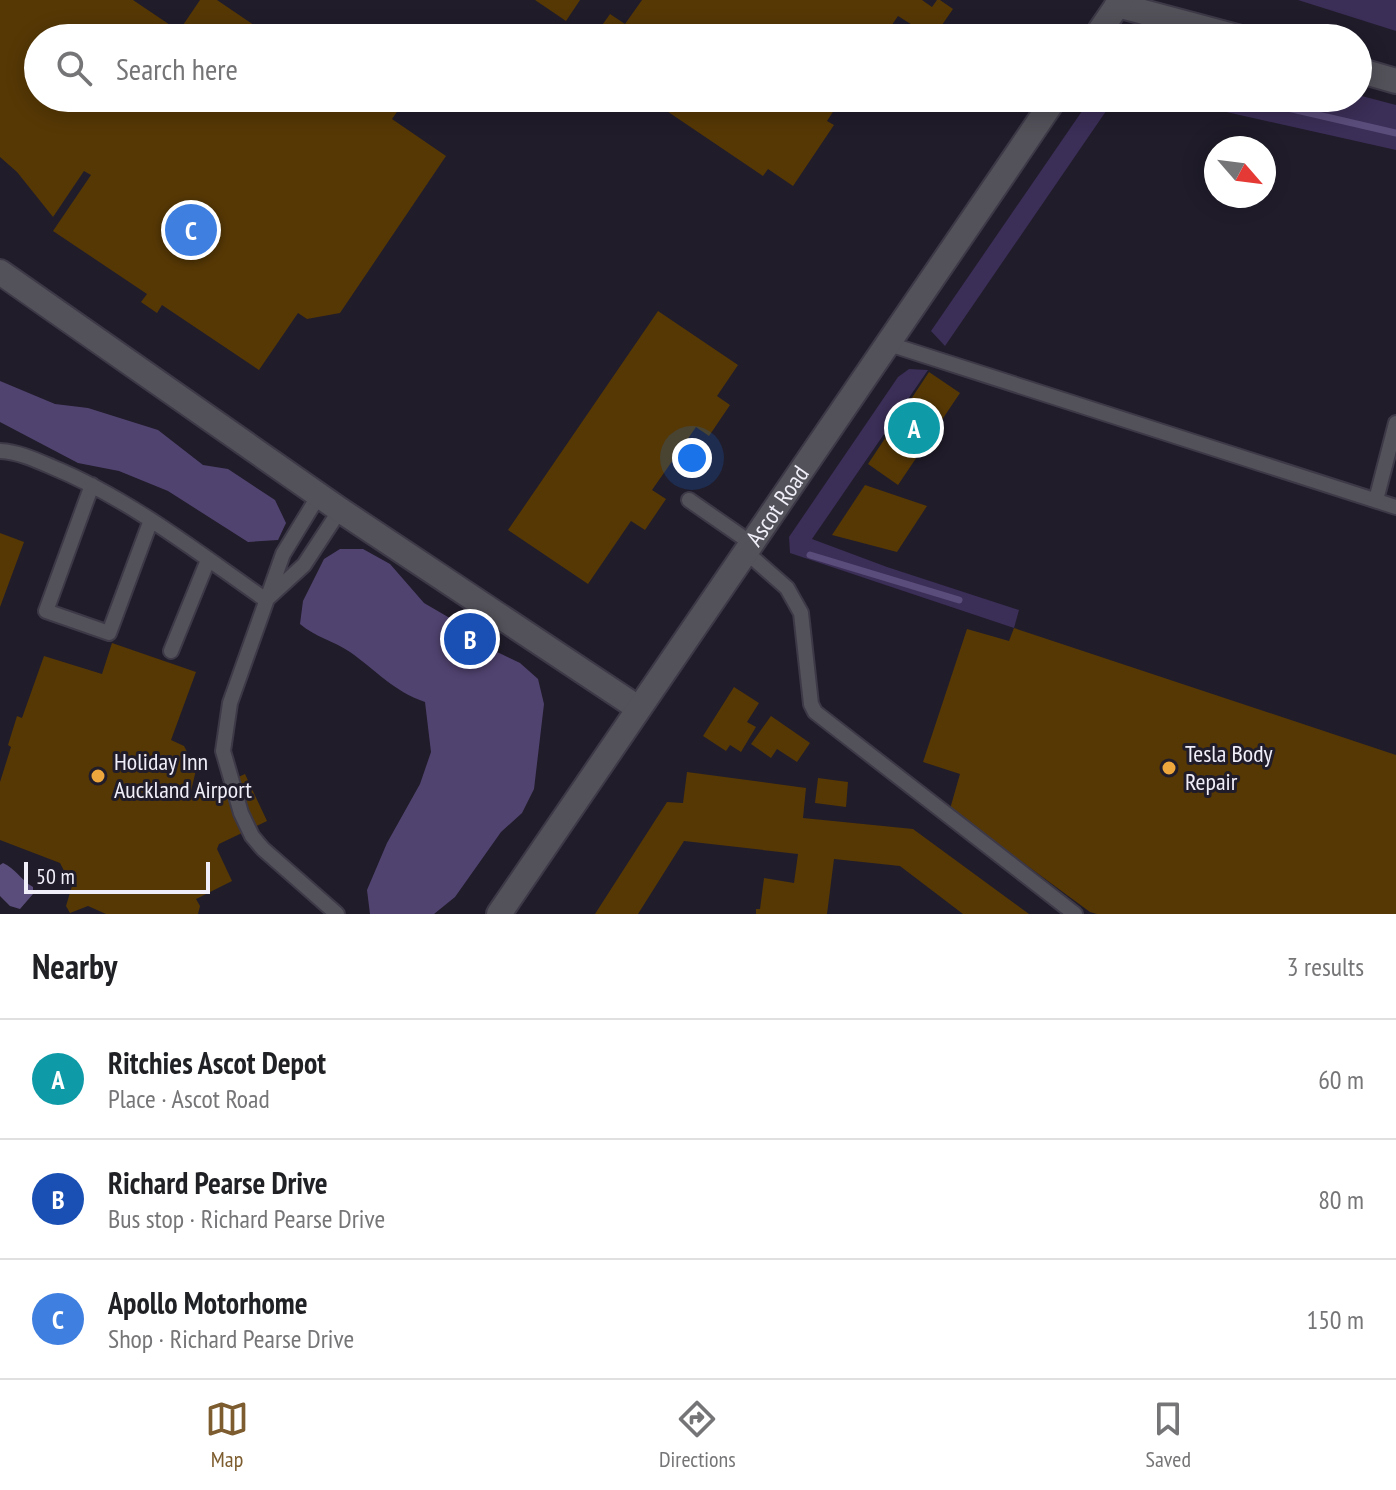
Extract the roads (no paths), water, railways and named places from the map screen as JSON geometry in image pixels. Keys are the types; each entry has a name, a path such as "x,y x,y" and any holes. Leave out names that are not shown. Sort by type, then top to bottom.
{"street":[{"path":"1104,24 1119,2 1194,24"},
{"path":"1372,74 1396,81"},
{"name":"Ascot Road","path":"499,914 1046,112"},
{"path":"0,272 340,510 638,708"}],"lane":[{"path":"889,344 1396,507"},
{"path":"1376,500 1396,423"},
{"path":"0,451 22,455 92,485 151,520 266,600"},
{"path":"92,485 46,611 109,633 151,520"},
{"path":"319,495 283,554 230,703 223,751 241,813 252,836 337,914"},
{"path":"689,500 748,547 787,588 801,613 811,704 815,712 1075,914"},
{"path":"266,600 304,565 340,510"},
{"path":"171,651 208,560"}],"waterway":[{"path":"1305,112 1396,133"},
{"path":"810,555 959,600"}],"place":[{"name":"Apollo Motorhome","path":"191,230"},
{"name":"Ritchies Ascot Depot","path":"914,428"},
{"name":"Richard Pearse Drive","path":"470,639"},
{"name":"Tesla Body Repair","path":"1169,768"},
{"name":"Holiday Inn Auckland Airport","path":"98,776"}]}
